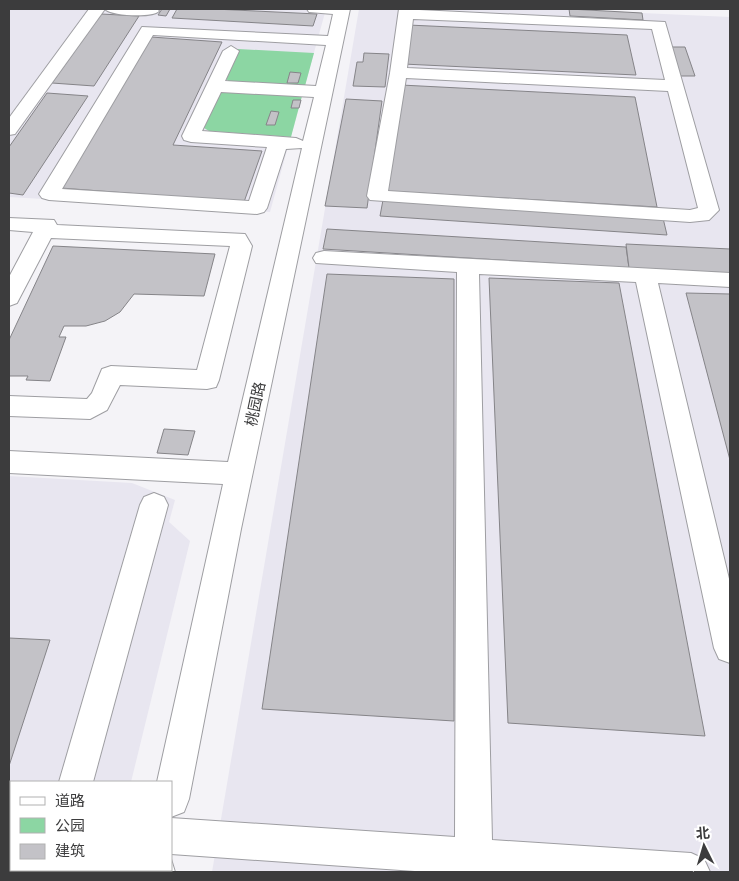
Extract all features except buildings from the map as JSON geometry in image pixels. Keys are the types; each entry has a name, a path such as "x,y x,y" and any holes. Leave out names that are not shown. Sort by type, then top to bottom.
{"street":[{"path":"9,130 97,9"},
{"path":"113,9 151,11"},
{"path":"314,9 341,9"},
{"name":"桃园路","path":"172,794 239,474 341,9"},
{"path":"406,11 659,25 709,210 702,216 377,196 398,73 406,11"},
{"path":"297,210 49,194 148,30 165,24 334,41"},
{"path":"231,51 191,136 312,145"},
{"path":"398,73 676,86"},
{"path":"214,86 323,92"},
{"path":"257,208 278,142"},
{"path":"9,224 46,225 9,298"},
{"path":"9,406 90,409 97,406 101,401 110,375 206,380 241,246 238,239 43,232"},
{"path":"324,258 730,280"},
{"path":"468,266 474,865"},
{"path":"646,275 730,648"},
{"path":"9,462 239,474"},
{"path":"76,781 154,504"},
{"path":"172,836 474,865 691,872"}],"shaded area":[{"path":"9,9 326,9 270,212 9,197"},
{"path":"359,9 554,9 730,17 730,872 212,872"},
{"path":"9,476 132,483 175,500 169,522 190,541 131,781 10,781 10,871 109,872 9,872"}],"green space":[{"path":"238,49 314,53 305,86 228,81 225,77"},
{"path":"221,92 302,96 291,137 209,131 204,128 204,123"}]}
